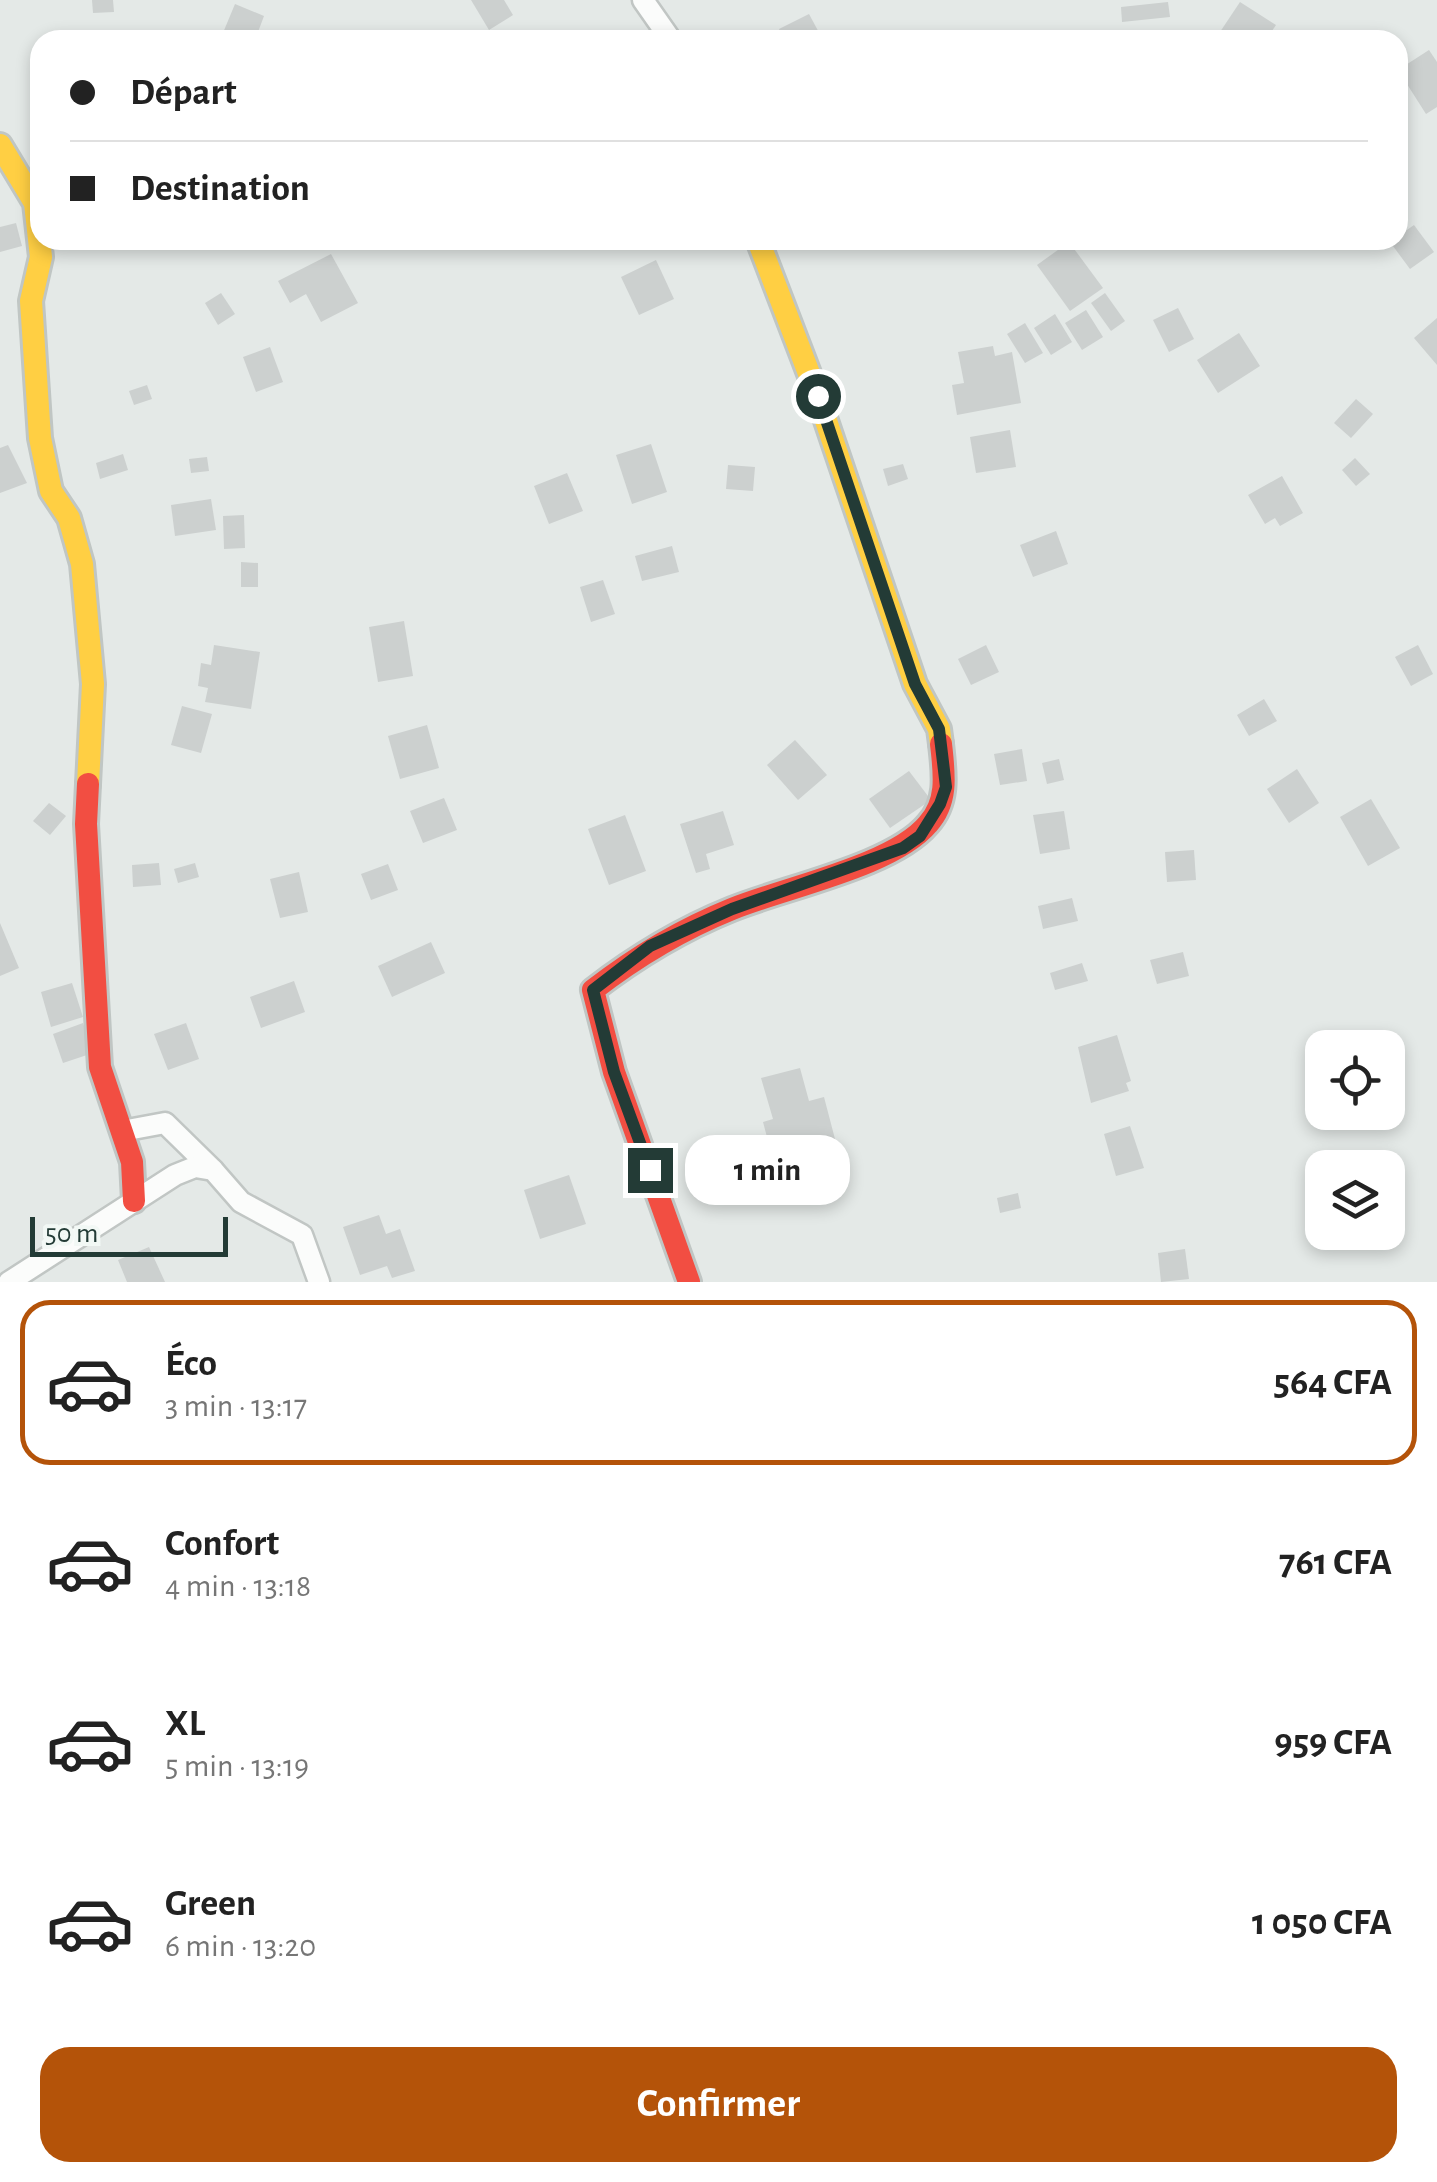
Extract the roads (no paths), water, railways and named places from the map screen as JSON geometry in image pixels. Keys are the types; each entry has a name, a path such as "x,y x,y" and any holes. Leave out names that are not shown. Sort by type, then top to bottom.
{"street":[{"path":"643,0 663,30"},
{"path":"0,145 30,194"},
{"path":"40,250 31,300 40,438 51,491 69,518 82,564 93,684 86,824 100,1067 132,1162 134,1201"},
{"path":"689,1282 614,1072 593,990 650,946 732,909 903,848 931,822 946,787 939,729 915,684 818,396 762,250"},
{"path":"122,1131 166,1123 241,1202 302,1235 319,1282"},
{"path":"9,1282 134,1201 195,1167 213,1170"}]}
